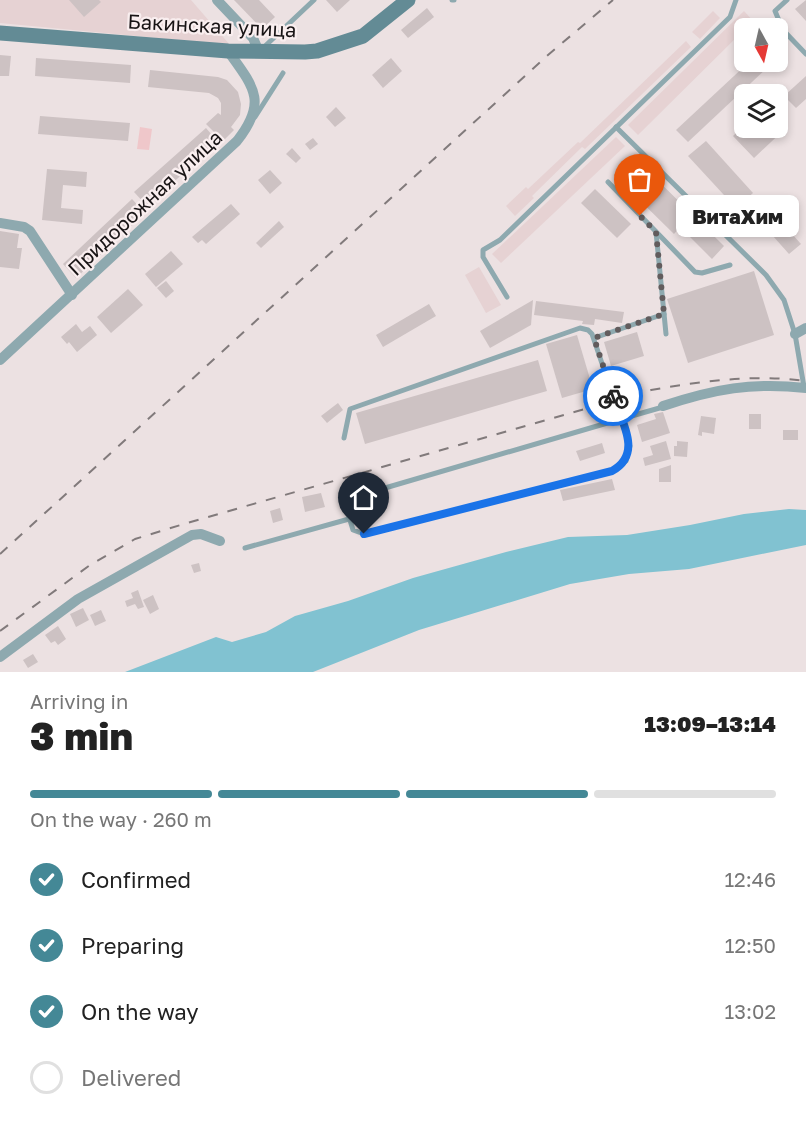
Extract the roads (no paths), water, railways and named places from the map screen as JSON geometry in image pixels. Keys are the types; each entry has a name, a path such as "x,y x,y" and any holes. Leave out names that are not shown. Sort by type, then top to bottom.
{"main road":[{"name":"Бакинская улица","path":"0,33 228,51 304,52 354,39 372,30 408,0"}],"street":[{"path":"217,0 253,38 259,52"},
{"path":"228,51 247,77 254,93 255,107 251,124"},
{"name":"Придорожная улица","path":"0,360 237,141 251,124"},
{"path":"0,223 24,227 30,231 72,295"},
{"path":"795,334 806,327"},
{"path":"663,406 720,389 763,385 805,387"},
{"path":"0,657 78,599 192,535 201,534 220,541"}],"lane":[{"path":"259,52 314,0"},
{"path":"507,297 483,257 483,250 500,240 730,17 736,0"},
{"path":"787,0 775,11 783,30 806,54"},
{"path":"251,124 283,73"},
{"path":"616,128 766,275 784,300 795,334 805,387"},
{"path":"608,182 695,272 702,273 730,265"},
{"path":"656,232 666,334"},
{"path":"594,338 664,314"},
{"path":"344,438 350,409 580,328 588,330 594,338 621,419 630,446 626,461 612,471 364,534 353,530 344,500 621,419 663,406"},
{"path":"245,548 349,519"}],"water":[{"path":"789,509 806,510 806,545 689,569 629,574 570,584 419,630 313,672 125,672 216,637 232,642 266,632 295,616 348,601 413,578 506,552 568,537 627,535 744,514"}],"railway":[{"path":"0,554 548,55 613,0"},
{"path":"0,631 90,565 135,539 651,390 728,380 767,378 806,381"}],"place":[{"name":"ВитаХим","path":"640,216"}]}
